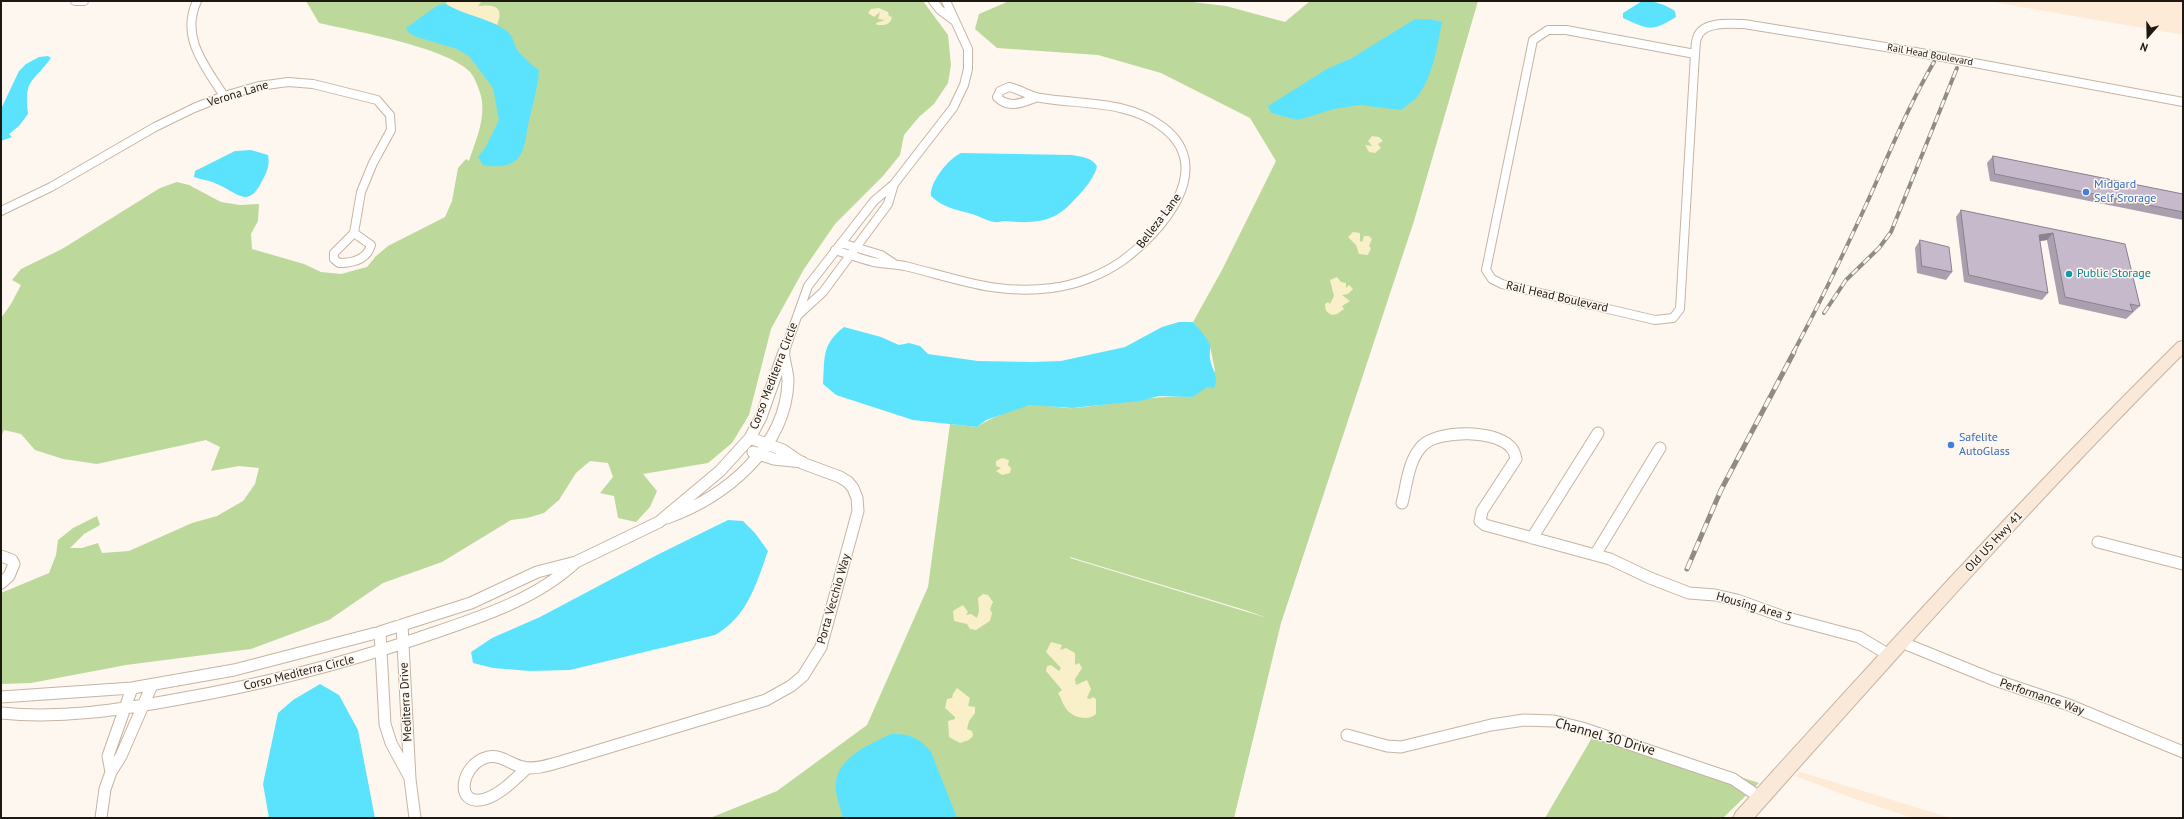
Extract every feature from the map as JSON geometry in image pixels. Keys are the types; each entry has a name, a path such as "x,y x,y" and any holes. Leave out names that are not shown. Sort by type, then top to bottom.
{"street":[{"path":"74,1 84,1"},
{"path":"197,1 190,13 194,44 224,96"},
{"name":"Corso Mediterra Circle","path":"933,1 940,10 955,21"},
{"name":"Corso Mediterra Circle","path":"1,697 132,688 152,685 234,670 380,632 471,603 537,572 576,562 659,522 720,471 750,438 761,417 784,357 808,286 874,201 894,184 953,108 964,85 968,69 968,49 955,21 952,10 946,1"},
{"name":"Rail Head Boulevard","path":"1696,54 1566,30 1548,30 1536,36 1533,40 1486,266 1488,274 1492,279 1502,284 1655,320 1669,320 1678,314 1680,309 1696,54 1697,37 1703,29 1722,24 1744,24 1827,39 1910,51 2183,102"},
{"name":"Verona Lane","path":"1,212 51,187 155,127 224,96 259,86 288,82 303,83 377,100 390,115 391,130 373,163 361,192 354,233"},
{"name":"Belleza Lane","path":"841,243 875,262 894,264 982,287 1030,290 1074,283 1097,275 1121,263 1144,244 1177,201 1184,187 1187,166 1183,152 1176,141 1158,123 1126,109 1101,104 1035,98"},
{"name":"Corso Mediterra Circle","path":"798,315 823,292 888,204 894,184"},
{"name":"Belleza Lane","path":"835,250 853,251"},
{"name":"Old US Hwy 41","path":"1742,818 1901,642 2117,411 2183,346"},
{"path":"659,522 694,508 714,496 739,476 758,454 775,429 785,402 788,380 784,357"},
{"path":"1532,538 1598,433"},
{"name":"Housing Area 5","path":"1402,503 1417,453 1429,440 1434,437 1452,434 1492,438 1510,446 1515,452 1516,460 1482,511 1480,521 1485,526 1595,555 1622,564 1650,578 1689,594 1715,595 1737,600 1784,616 1859,637 1889,655"},
{"name":"Porta Vecchio Way","path":"527,768 501,758 490,756 480,760 470,769 464,780 463,789 467,796 473,800 483,800 502,791 527,768 593,752 766,700 791,686 803,676 816,658 824,638 858,511 858,502 854,488 842,477 802,462 789,452 750,438"},
{"path":"742,448 774,459 802,462"},
{"path":"1595,555 1660,448"},
{"path":"2098,542 2183,564"},
{"path":"1,556 12,560 14,564 9,576 1,583"},
{"name":"Corso Mediterra Circle","path":"1,713 20,716 74,714 125,708 293,677 464,623 542,589 563,576 576,562"},
{"name":"Mediterra Drive","path":"402,625 410,779 415,818"},
{"name":"Mediterra Drive","path":"380,632 385,724 391,743 410,779"},
{"name":"Performance Way","path":"1901,642 1992,679 2101,718 2183,752"},
{"path":"101,818 105,789 111,772 121,756 152,685"},
{"path":"111,772 108,756 132,688"},
{"name":"Channel 30 Drive","path":"1347,735 1387,746 1401,747 1491,725 1524,720 1554,721 1582,728 1733,779 1760,798"}],"shaded area":[{"path":"1987,1 2183,1 2183,35"},
{"path":"1801,772 1951,818 1913,818 1855,799 1795,776"}],"green space":[{"path":"306,1 923,1 948,35 951,65 948,83 934,104 919,117 904,135 900,155 883,176 835,224 804,269 771,329 749,415 732,443 708,463 643,474 657,491 650,507 636,522 618,518 614,496 600,493 613,477 608,463 590,461 576,473 559,500 544,513 527,518 511,520 442,562 383,583 329,620 251,649 126,665 31,683 1,684 1,593 49,573 56,555 58,540 73,528 97,516 100,525 84,534 70,548 82,548 98,543 102,553 129,551 192,523 217,516 243,501 255,484 259,468 239,466 211,471 220,447 206,440 97,464 63,459 35,450 21,434 4,430 1,437 1,318 11,304 21,285 12,280 21,269 62,249 160,188 177,182 189,185 221,202 240,205 259,204 258,221 251,234 252,249 304,264 321,272 341,274 367,267 376,256 388,246 445,217 452,201 458,168 466,159 469,161 481,121 481,96 473,76 457,62 420,47 376,35 319,23"},
{"path":"1184,1 1226,6 1285,22 1310,1 1478,1 1414,221 1281,623 1234,818 710,818 777,791 867,725 928,587 950,424 977,427 988,420 1018,408 1031,405 1074,408 1148,398 1178,396 1193,397 1215,371 1210,346 1193,322 1222,270 1276,161 1250,118 1161,73 1098,55 997,48 975,29 979,14 1007,2","holes":["1070,557 1245,610 1267,618"]},
{"path":"1593,736 1642,745 1759,783 1723,818 1545,818"}],"sand":[{"path":"447,1 482,1 478,6 493,6 499,10 500,14 497,25 458,12 446,4"},
{"path":"879,8 888,12 889,16 892,17 890,22 884,25 877,25 876,23 885,20 878,19 880,12 874,17 868,13 871,9"},
{"path":"1372,136 1379,137 1383,141 1378,144 1381,148 1375,153 1369,152 1365,145 1372,146 1368,141"},
{"path":"1353,232 1360,233 1360,241 1362,242 1364,236 1369,236 1372,239 1369,246 1371,248 1368,255 1359,254 1356,245 1348,237"},
{"path":"1337,277 1341,282 1346,283 1346,288 1349,285 1353,289 1348,294 1342,295 1350,301 1342,306 1344,309 1337,314 1332,315 1326,311 1325,304 1328,302 1330,304 1334,296 1330,280"},
{"path":"1002,458 1009,460 1008,465 1011,468 1010,473 1002,475 996,471 1001,468 996,466 996,461"},
{"path":"983,594 988,595 993,602 990,609 992,613 990,621 976,630 970,629 967,624 954,621 953,611 963,605 968,612 966,615 971,614 977,618 979,611 978,598"},
{"path":"1051,642 1062,645 1060,650 1066,648 1075,653 1075,665 1079,663 1082,668 1075,679 1076,685 1087,680 1091,689 1087,698 1090,699 1093,697 1096,699 1096,714 1093,716 1084,718 1075,716 1067,710 1064,705 1058,693 1062,690 1046,671 1047,666 1051,665 1059,671 1061,668 1046,652"},
{"path":"957,688 970,698 968,706 975,707 975,713 969,721 967,729 972,731 973,736 969,740 960,743 949,737 948,721 955,719 955,717 945,708 947,699 952,698"}],"water":[{"path":"1642,1 1655,2 1667,6 1675,11 1676,17 1661,25 1650,28 1623,18 1623,13"},
{"path":"446,4 501,27 512,36 518,51 539,70 523,150 516,161 509,164 501,166 485,166 478,157 485,148 499,120 493,88 469,56 457,49 417,37 409,33 406,28 438,5"},
{"path":"1415,19 1429,19 1442,22 1434,62 1427,81 1416,98 1401,110 1360,105 1334,109 1298,120 1271,113 1268,106 1327,69 1352,58"},
{"path":"48,56 51,58 34,78 29,87 27,94 28,114 19,126 9,134 12,137 1,141 1,109 19,71 26,64 39,57"},
{"path":"251,150 268,155 269,162 264,178 257,190 252,195 247,197 242,196 214,183 194,177 195,171 235,151"},
{"path":"961,153 1072,155 1089,159 1097,166 1092,179 1086,187 1068,207 1058,214 1044,220 1028,222 996,222 950,208 935,200 931,196 931,191 936,178 951,160"},
{"path":"1179,322 1193,322 1204,336 1210,345 1211,362 1216,377 1216,384 1214,388 1207,387 1193,397 1159,396 1140,401 1072,408 1030,405 986,420 977,427 913,420 836,395 823,384 824,359 828,346 831,340 844,327 881,337 899,345 909,343 920,346 928,354 978,361 1032,362 1061,361 1125,347 1162,327"},
{"path":"728,520 743,521 755,533 768,551 754,588 743,609 726,628 715,635 570,670 530,671 493,668 473,663 471,652 492,638 540,617 657,555"},
{"path":"320,684 339,695 358,730 375,818 269,818 263,784 278,713 293,700"},
{"path":"891,734 903,734 913,737 923,743 931,752 957,818 843,818 836,791 840,770 853,755 872,743"}],"building":[{"path":"1993,156 2183,194 2183,212 1995,174"},
{"path":"1961,210 2125,244 2140,306 2130,304 2133,312 2065,297 2053,233 2039,235 2048,293 1969,275"},
{"path":"1920,240 1949,247 1952,272 1922,266"}],"railway":[{"path":"1793,353 1840,261 1906,115 1934,62"},
{"path":"1824,313 1846,280 1879,248 1891,232 1957,68"},
{"path":"1687,569 1721,490 1794,352"}],"place":[{"name":"Midgard Self Srorage","path":"2086,192"},
{"name":"Public Storage","path":"2069,274"},
{"name":"Safelite AutoGlass","path":"1951,445"}]}
